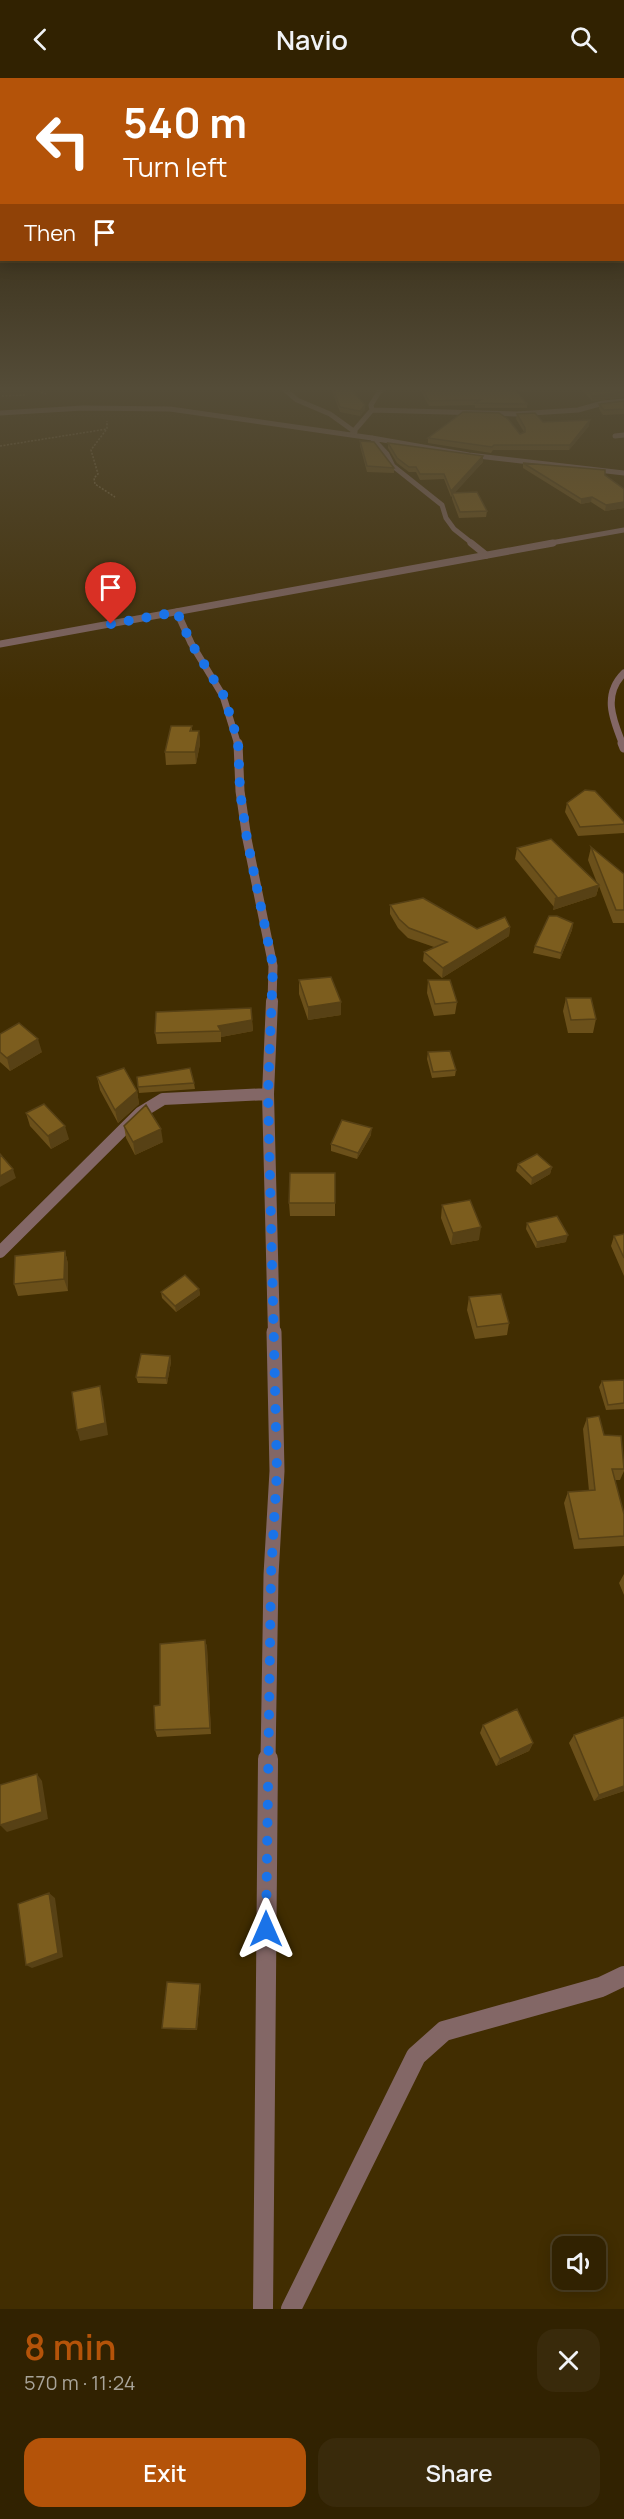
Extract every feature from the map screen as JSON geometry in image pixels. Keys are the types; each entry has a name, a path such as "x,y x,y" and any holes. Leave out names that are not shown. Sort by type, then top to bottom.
{"street":[{"path":"426,492 442,505 446,518 454,529 486,555"},
{"path":"0,644 624,530"},
{"path":"177,612 191,643 224,696 238,741 240,791 247,839 273,966 268,1094 277,1471 271,1575 266,1857 263,2309"},
{"path":"624,673 614,683 611,716 624,748"},
{"path":"0,1252 140,1113 163,1099 268,1094"},
{"path":"291,2309 416,2056 444,2031 601,1988 624,1976"}],"path":[{"path":"108,492 116,497"}],"building":[{"path":"477,492 487,511 460,512 452,493"},
{"path":"570,492 624,492 624,502 606,505 592,497 581,499"},
{"path":"171,726 192,726 190,731 199,731 195,752 165,752"},
{"path":"585,790 595,791 624,824 580,827 567,803"},
{"path":"551,839 599,885 555,899 557,897 517,848"},
{"path":"591,847 624,874 624,910 616,910"},
{"path":"423,898 477,929 505,917 510,927 443,968 424,952 447,942 409,928 399,919 390,905"},
{"path":"549,916 557,916 573,923 561,953 535,946"},
{"path":"331,977 341,1002 308,1007 299,980"},
{"path":"428,980 450,980 457,1002 435,1004"},
{"path":"566,998 591,998 596,1019 571,1020"},
{"path":"251,1008 252,1020 218,1026 221,1031 155,1033 156,1012"},
{"path":"19,1023 38,1039 7,1058 0,1052 0,1034"},
{"path":"450,1051 456,1070 433,1072 428,1052"},
{"path":"124,1068 137,1091 115,1110 97,1077"},
{"path":"190,1068 194,1083 138,1087 137,1077"},
{"path":"44,1104 65,1126 48,1136 26,1113"},
{"path":"146,1105 161,1129 133,1142 124,1126"},
{"path":"342,1120 372,1128 358,1153 331,1144"},
{"path":"0,1154 13,1169 0,1176"},
{"path":"537,1154 552,1167 532,1178 518,1164"},
{"path":"290,1173 335,1173 335,1203 289,1203"},
{"path":"470,1200 481,1227 453,1233 442,1205"},
{"path":"557,1216 568,1235 537,1242 527,1223"},
{"path":"624,1234 624,1258 614,1236"},
{"path":"65,1251 64,1279 14,1284 15,1256"},
{"path":"185,1275 199,1289 175,1306 161,1292"},
{"path":"501,1294 509,1323 477,1327 469,1297"},
{"path":"141,1354 170,1356 166,1378 136,1377"},
{"path":"624,1380 624,1403 608,1405 602,1381"},
{"path":"100,1386 105,1423 77,1430 72,1392"},
{"path":"599,1416 604,1435 621,1436 624,1469 612,1469 624,1514 624,1536 579,1539 568,1492 595,1490 587,1418"},
{"path":"205,1640 210,1728 155,1730 154,1706 160,1705 160,1644"},
{"path":"517,1709 533,1743 500,1759 483,1725"},
{"path":"624,1717 624,1786 599,1795 574,1735"},
{"path":"37,1774 42,1812 0,1825 0,1785"},
{"path":"49,1893 58,1953 26,1965 18,1904"},
{"path":"167,1982 200,1984 196,2029 162,2028"}],"route":[{"path":"111,624 177,612 191,643 224,696 238,741 240,791 247,839 273,966 268,1094 277,1471 271,1575 266,1929"}]}
